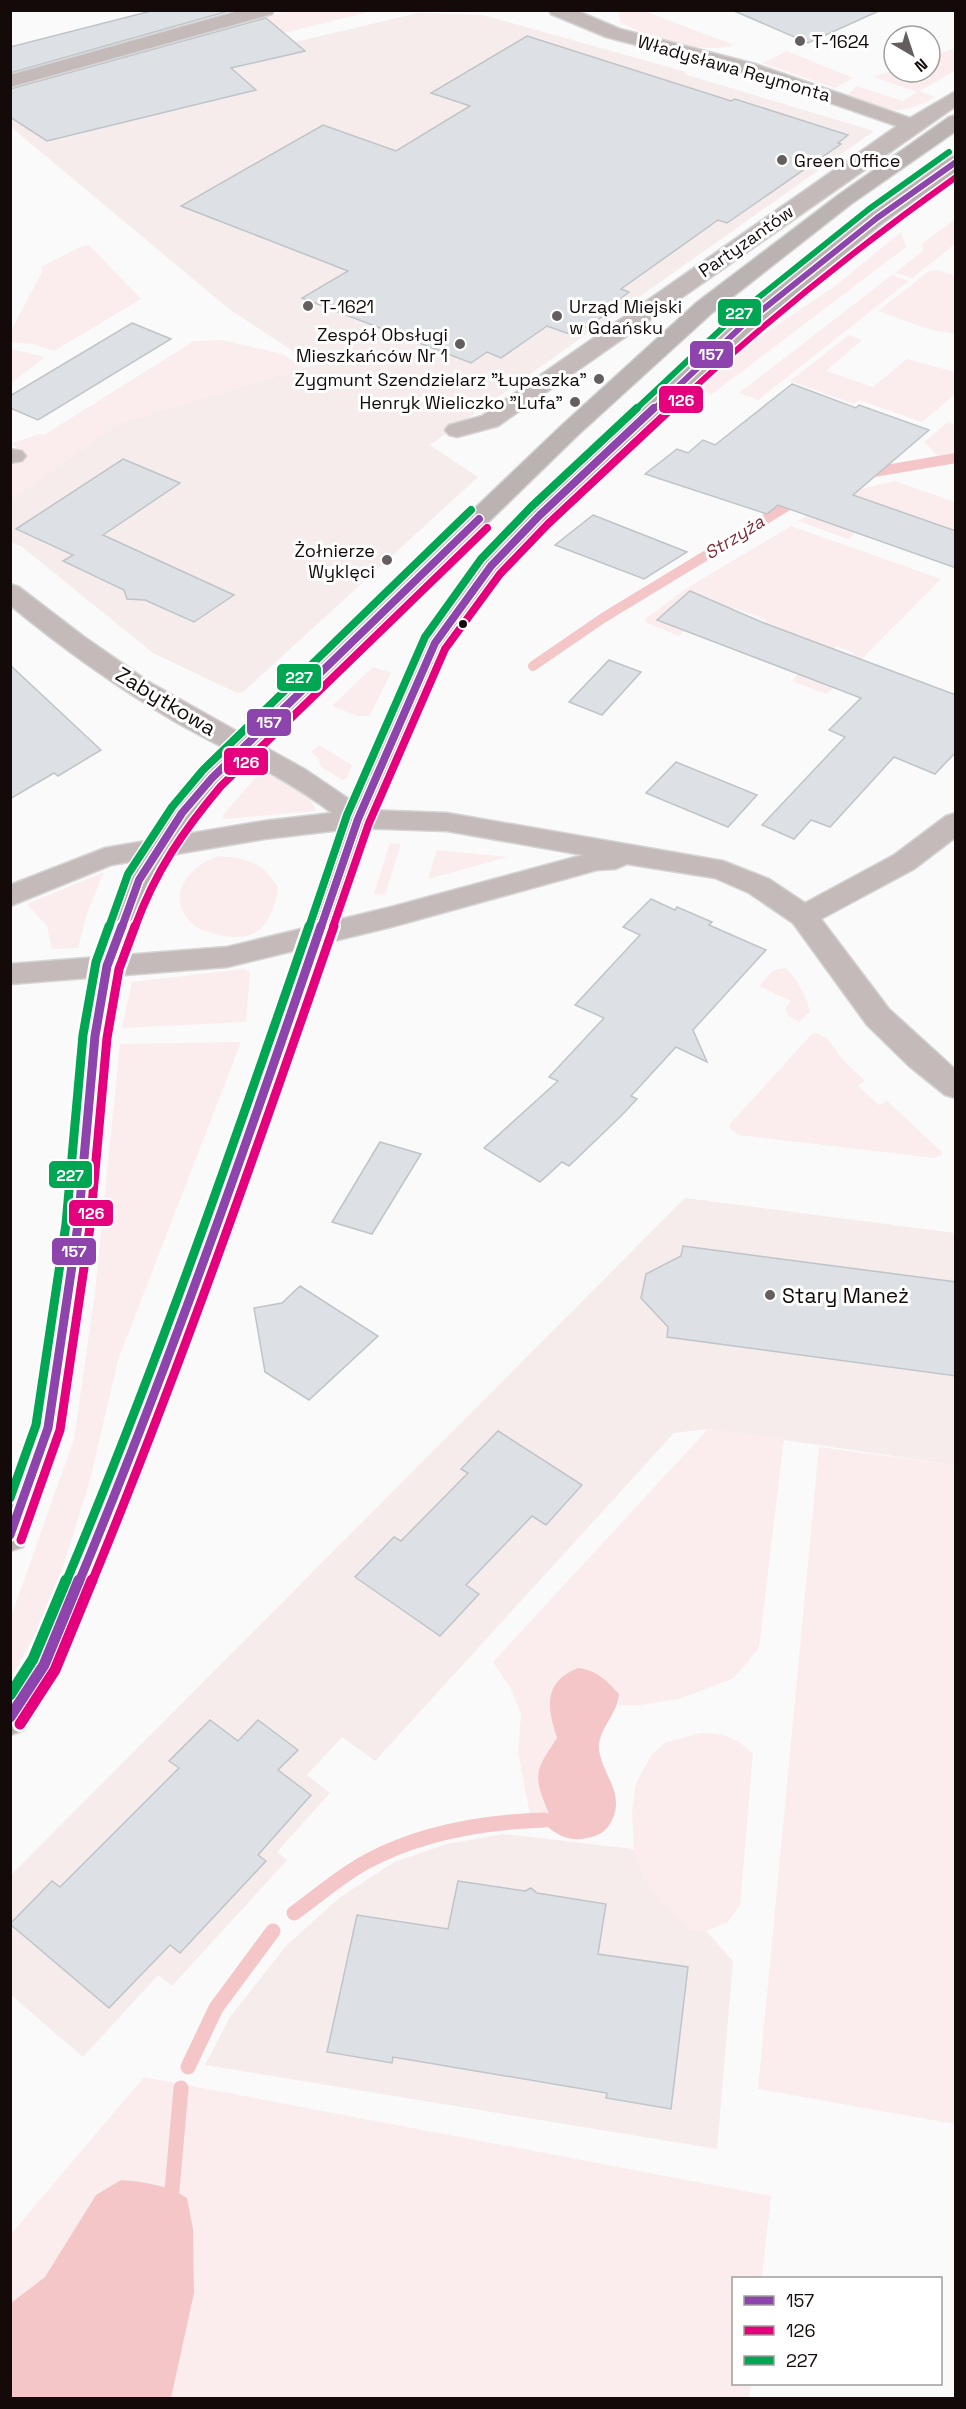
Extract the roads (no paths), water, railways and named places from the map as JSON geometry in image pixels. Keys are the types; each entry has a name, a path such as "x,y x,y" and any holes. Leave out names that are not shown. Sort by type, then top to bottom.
{"main road":[{"path":"10,1536 48,1428 78,1225 95,1036 107,966 139,880 182,813 242,746 570,430 704,308 844,200 956,121"},
{"path":"10,1718 44,1665 120,1483 227,1201 358,819 435,644 470,592 513,542 741,327 877,218 956,162"}],"street":[{"path":"10,81 265,10"},
{"name":"Władysława Reymonta","path":"558,10 586,24 748,68 912,125"},
{"path":"586,24 601,17 602,10"},
{"name":"Partyzantów","path":"457,430 490,421 912,125 956,97"},
{"name":"Zabytkowa","path":"10,592 67,639 126,679 324,793 358,819"},
{"path":"10,896 105,857 358,819 447,822 723,870 759,886 803,916 878,1017 920,1058 956,1087"},
{"path":"803,916 904,862 956,822"},
{"path":"10,974 227,957 318,936 597,861 644,857"}],"waterway":[{"name":"Strzyża","path":"868,473 956,458"},
{"name":"Strzyża","path":"533,666 603,618 797,500"},
{"path":"294,1913 356,1868 408,1843 476,1826 545,1820"},
{"path":"188,2067 216,2008 273,1931"},
{"path":"172,2190 181,2088"}],"place":[{"name":"T-1624","path":"800,41"},
{"name":"Green Office","path":"782,160"},
{"name":"T-1621","path":"308,306"},
{"name":"Urząd Miejski w Gdańsku","path":"557,316"},
{"name":"Zespół Obsługi Mieszkańców Nr 1","path":"460,344"},
{"name":"Zygmunt Szendzielarz \"Łupaszka\"","path":"599,379"},
{"name":"Henryk Wieliczko \"Lufa\"","path":"575,402"},
{"name":"Żołnierze Wyklęci","path":"387,560"},
{"name":"Stary Maneż","path":"770,1295"}]}
